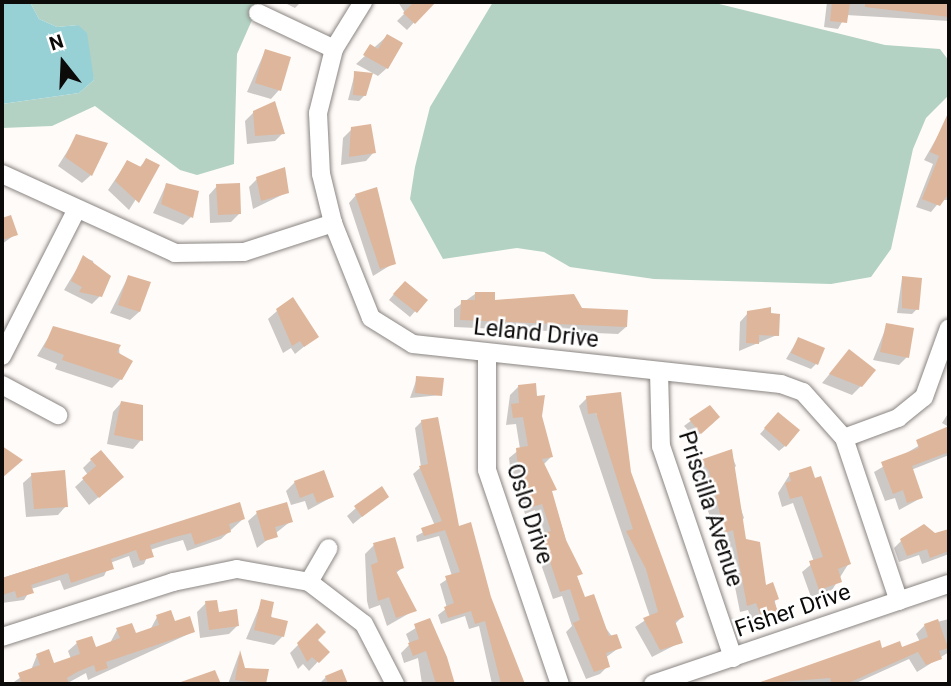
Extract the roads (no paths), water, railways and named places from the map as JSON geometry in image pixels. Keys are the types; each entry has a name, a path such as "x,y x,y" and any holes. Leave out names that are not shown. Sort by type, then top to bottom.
{"street":[{"name":"Leland Drive","path":"363,2 334,49 318,113 321,174 333,223 359,300 388,332 413,344 781,384 828,414 844,439 900,601"},
{"path":"258,13 334,49"},
{"path":"2,174 151,247 194,255 244,252 333,223"},
{"path":"2,356 77,209"},
{"path":"844,439 898,418 924,397 949,328"},
{"name":"Oslo Drive","path":"487,354 487,470 560,684"},
{"name":"Priscilla Avenue","path":"659,372 661,446 733,658"},
{"path":"2,385 58,415"},
{"path":"309,582 329,548"},
{"path":"2,637 173,582 237,569 309,582 363,624 395,684"},
{"name":"Fisher Drive","path":"653,684 949,584"}],"water":[{"path":"2,2 30,2 39,19 57,27 78,25 87,33 94,80 79,93 2,104"}]}
